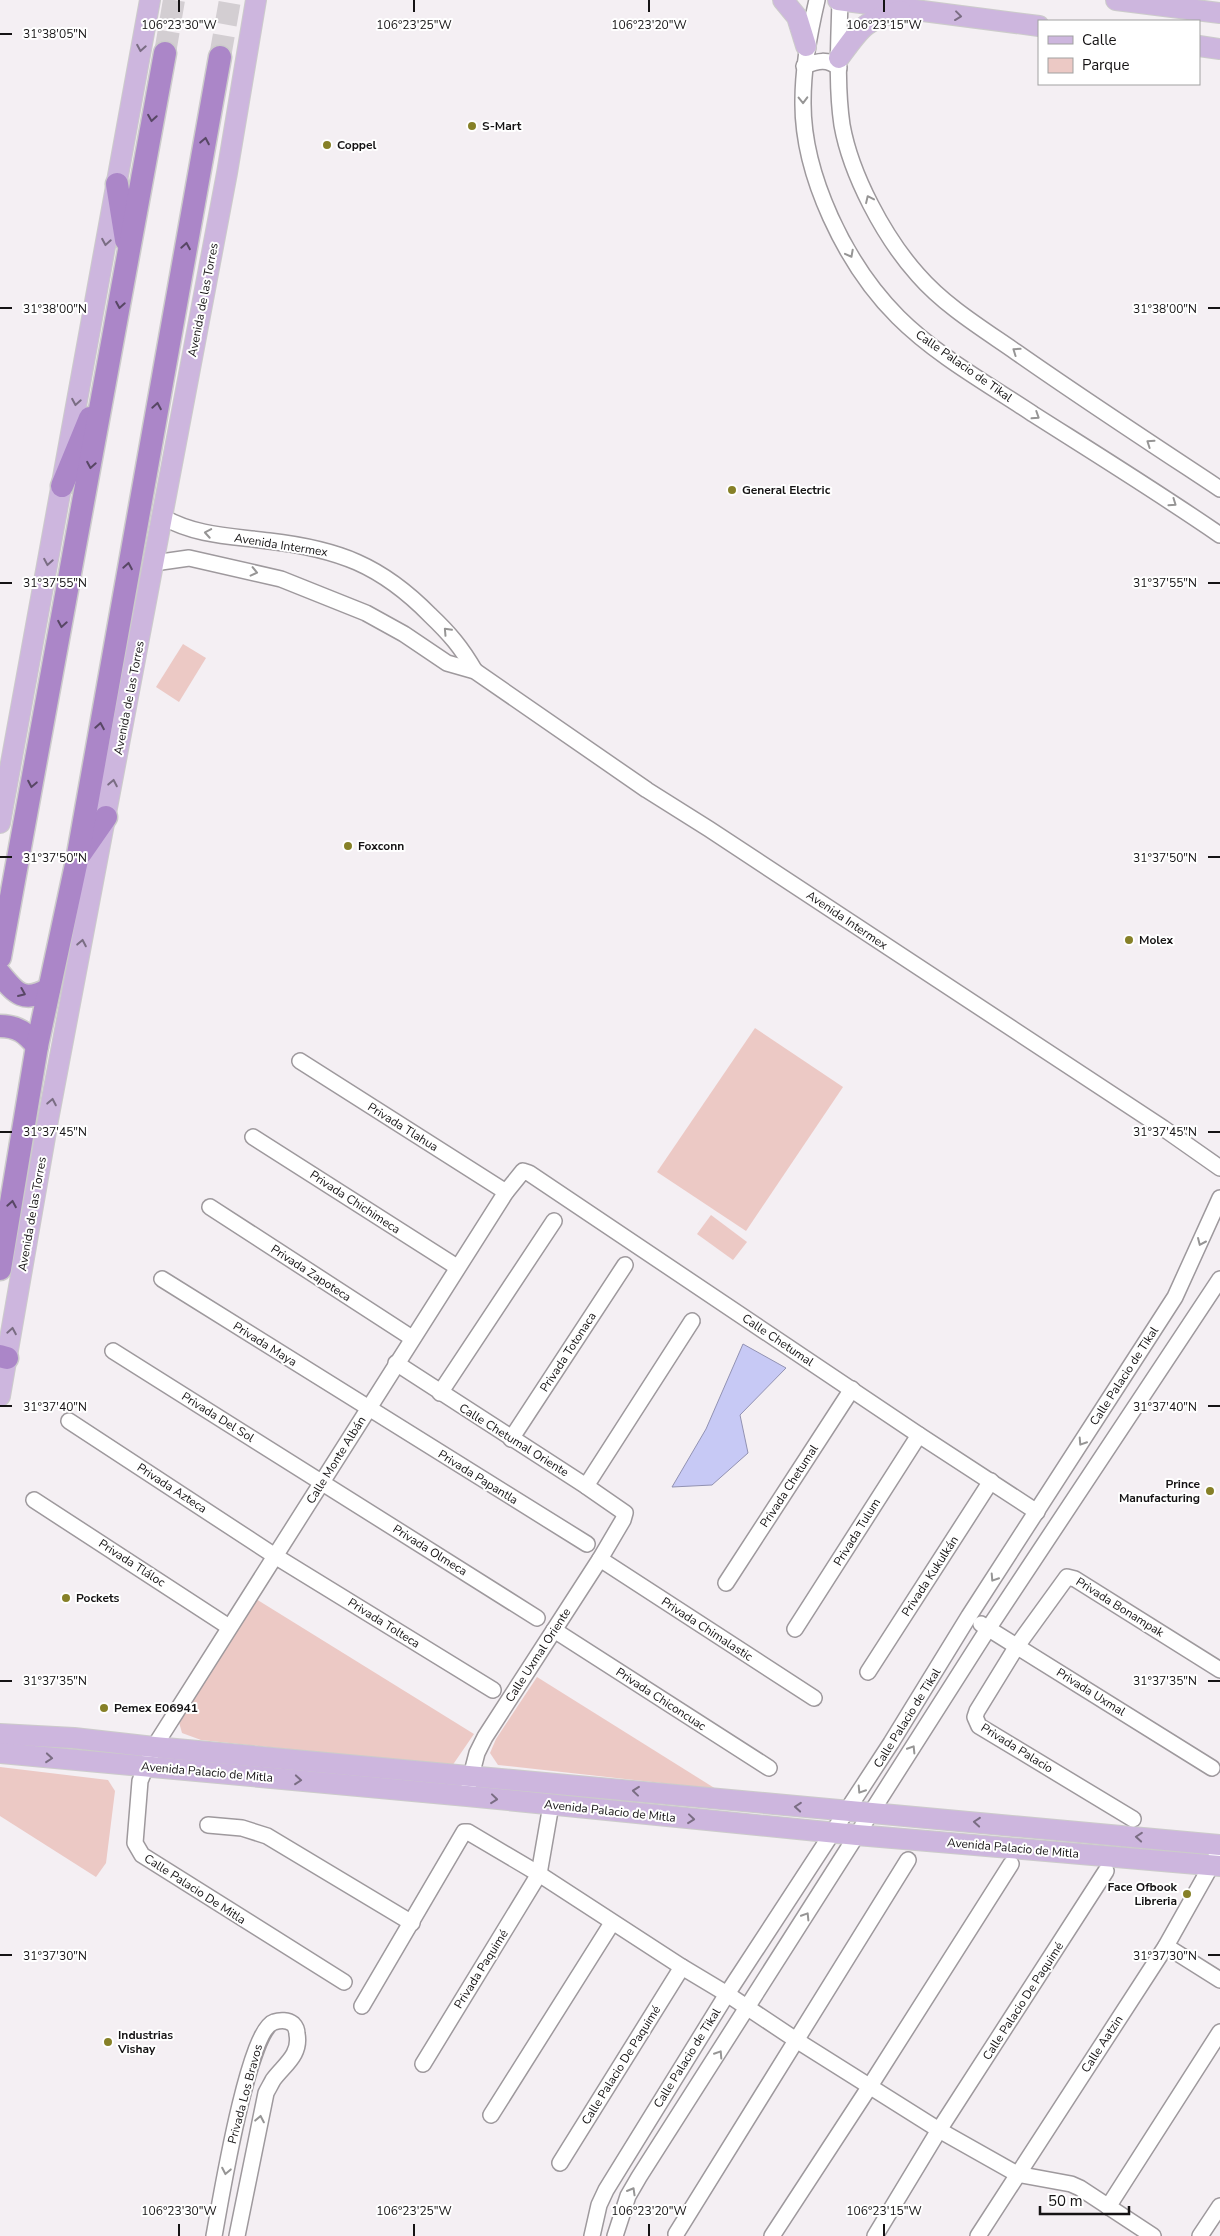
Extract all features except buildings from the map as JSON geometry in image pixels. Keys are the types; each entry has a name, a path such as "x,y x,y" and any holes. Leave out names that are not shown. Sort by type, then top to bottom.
{"highway":[{"path":"0,957 165,53"},
{"name":"Avenida de las Torres","path":"0,1269 37,1046 76,860 220,57"},
{"path":"117,184 129,257"},
{"path":"62,486 107,378"},
{"path":"76,860 106,817"},
{"path":"0,974 19,994 28,997 37,996 49,989"},
{"path":"0,1026 20,1029 37,1046"}],"main road":[{"path":"0,822 150,0"},
{"name":"Avenida de las Torres","path":"0,1396 4,1357 163,518 238,113 256,0"},
{"path":"252,22 264,0"},
{"path":"783,0 797,17 806,46"},
{"path":"839,0 1038,26"},
{"path":"1116,0 1160,3 1220,13"},
{"path":"839,63 858,32 867,23 881,15 909,10"},
{"path":"1200,46 1220,48"},
{"name":"Avenida Palacio de Mitla","path":"0,1734 74,1738 154,1747 1220,1845"},
{"name":"Avenida Palacio de Mitla","path":"0,1753 467,1796 857,1835 1217,1860"}],"street":[{"name":"Calle Palacio de Tikal","path":"817,0 806,46 804,66 803,103 808,149 832,222 854,262 875,291 899,318 930,345 1002,394 1165,497 1220,535"},
{"path":"839,0 839,63 842,125 852,162 894,244 918,276 946,302 993,336 1220,489"},
{"path":"804,66 815,62 828,61 839,63"},
{"name":"Avenida Intermex","path":"163,518 190,530 319,549 360,562 386,576 415,599 462,648 475,671"},
{"name":"Avenida Intermex","path":"154,563 189,558 281,578 366,614 404,634 447,663 475,671 647,790 718,834 1220,1168"},
{"name":"Privada Tlahua","path":"300,1061 506,1192"},
{"name":"Privada Chichimeca","path":"252,1137 458,1267"},
{"name":"Calle Chetumal","path":"520,1173 523,1171 529,1173 1037,1512"},
{"name":"Calle Monte Albán","path":"154,1747 396,1363 520,1173"},
{"name":"Calle Palacio de Tikal","path":"592,2236 599,2205 606,2190 727,1994 848,1810 969,1616 1175,1297 1220,1198"},
{"name":"Privada Zapoteca","path":"210,1207 412,1338"},
{"path":"440,1393 554,1221"},
{"name":"Privada Totonaca","path":"511,1439 625,1265"},
{"name":"Privada Maya","path":"162,1279 368,1409"},
{"name":"Calle Palacio de Tikal","path":"615,2236 628,2196 639,2177 748,2009 857,1835 873,1813 988,1629 1220,1279"},
{"path":"586,1486 692,1321"},
{"name":"Privada Del Sol","path":"113,1351 322,1483"},
{"name":"Calle Chetumal Oriente","path":"396,1363 622,1510 625,1513 623,1520"},
{"name":"Privada Chetumal","path":"726,1583 852,1389"},
{"name":"Privada Papantla","path":"368,1409 587,1544"},
{"name":"Privada Azteca","path":"69,1421 275,1556"},
{"name":"Privada Tulum","path":"795,1630 919,1435"},
{"name":"Privada Kukulkán","path":"868,1672 991,1481"},
{"name":"Privada Olmeca","path":"322,1483 537,1618"},
{"name":"Privada Tláloc","path":"34,1500 229,1627"},
{"name":"Calle Uxmal Oriente","path":"467,1796 477,1753 485,1737 600,1559 623,1520"},
{"name":"Privada Tolteca","path":"275,1556 493,1690"},
{"name":"Privada Chimalastic","path":"600,1559 814,1698"},
{"name":"Privada Bonampak","path":"1016,1646 1064,1579 1071,1577 1220,1670"},
{"name":"Privada Uxmal","path":"969,1616 1212,1768"},
{"name":"Privada Chiconcuac","path":"554,1630 769,1768"},
{"name":"Privada Palacio","path":"1016,1646 977,1711 976,1722 979,1726 1133,1819"},
{"name":"Calle Palacio De Mitla","path":"154,1747 140,1782 135,1834 137,1850 142,1855 344,1982"},
{"path":"539,1874 551,1805"},
{"path":"208,1825 242,1828 267,1836 412,1923"},
{"path":"362,2006 466,1832 539,1874 612,1923 727,1994 939,2130 1017,2174 1071,2184 1080,2188 1153,2236"},
{"path":"676,2234 908,1860"},
{"name":"Calle Aatzin","path":"978,2236 1166,1946 1217,1860"},
{"path":"772,2236 1011,1864"},
{"name":"Calle Palacio De Paquimé","path":"875,2236 939,2130 1106,1871"},
{"name":"Privada Paquimé","path":"423,2064 539,1874"},
{"path":"491,2115 612,1923"},
{"path":"1166,1946 1220,1980"},
{"name":"Calle Palacio De Paquimé","path":"560,2163 682,1967"},
{"name":"Privada Los Bravos","path":"214,2236 233,2135 255,2053 266,2028 277,2021 285,2021 292,2024 296,2029 298,2039 296,2050 290,2062 274,2080 266,2093 237,2236"},
{"path":"1108,2206 1220,2032"},
{"path":"599,2205 620,2216"},
{"path":"1200,2236 1220,2206"}],"green space":[{"path":"183,644 206,658 179,702 156,687"},
{"path":"755,1028 843,1087 746,1231 657,1172"},
{"path":"711,1215 747,1242 733,1260 697,1234"},
{"path":"256,1599 474,1734 452,1766 201,1740 182,1733 177,1715"},
{"path":"537,1677 716,1789 498,1765 490,1753 496,1739"},
{"path":"0,1767 108,1780 115,1791 106,1863 96,1877 0,1816"}],"water":[{"path":"743,1344 786,1368 740,1415 748,1453 712,1485 672,1487 706,1429"}],"tunnel":[{"path":"165,53 174,0"},
{"path":"220,57 230,0"}],"place":[{"name":"S-Mart","path":"472,126"},
{"name":"Coppel","path":"327,145"},
{"name":"General Electric","path":"732,490"},
{"name":"Foxconn","path":"348,846"},
{"name":"Molex","path":"1129,940"},
{"name":"Prince Manufacturing","path":"1210,1491"},
{"name":"Pockets","path":"66,1598"},
{"name":"Pemex E06941","path":"104,1708"},
{"name":"Face Ofbook Libreria","path":"1187,1894"},
{"name":"Industrias Vishay","path":"108,2042"}]}
